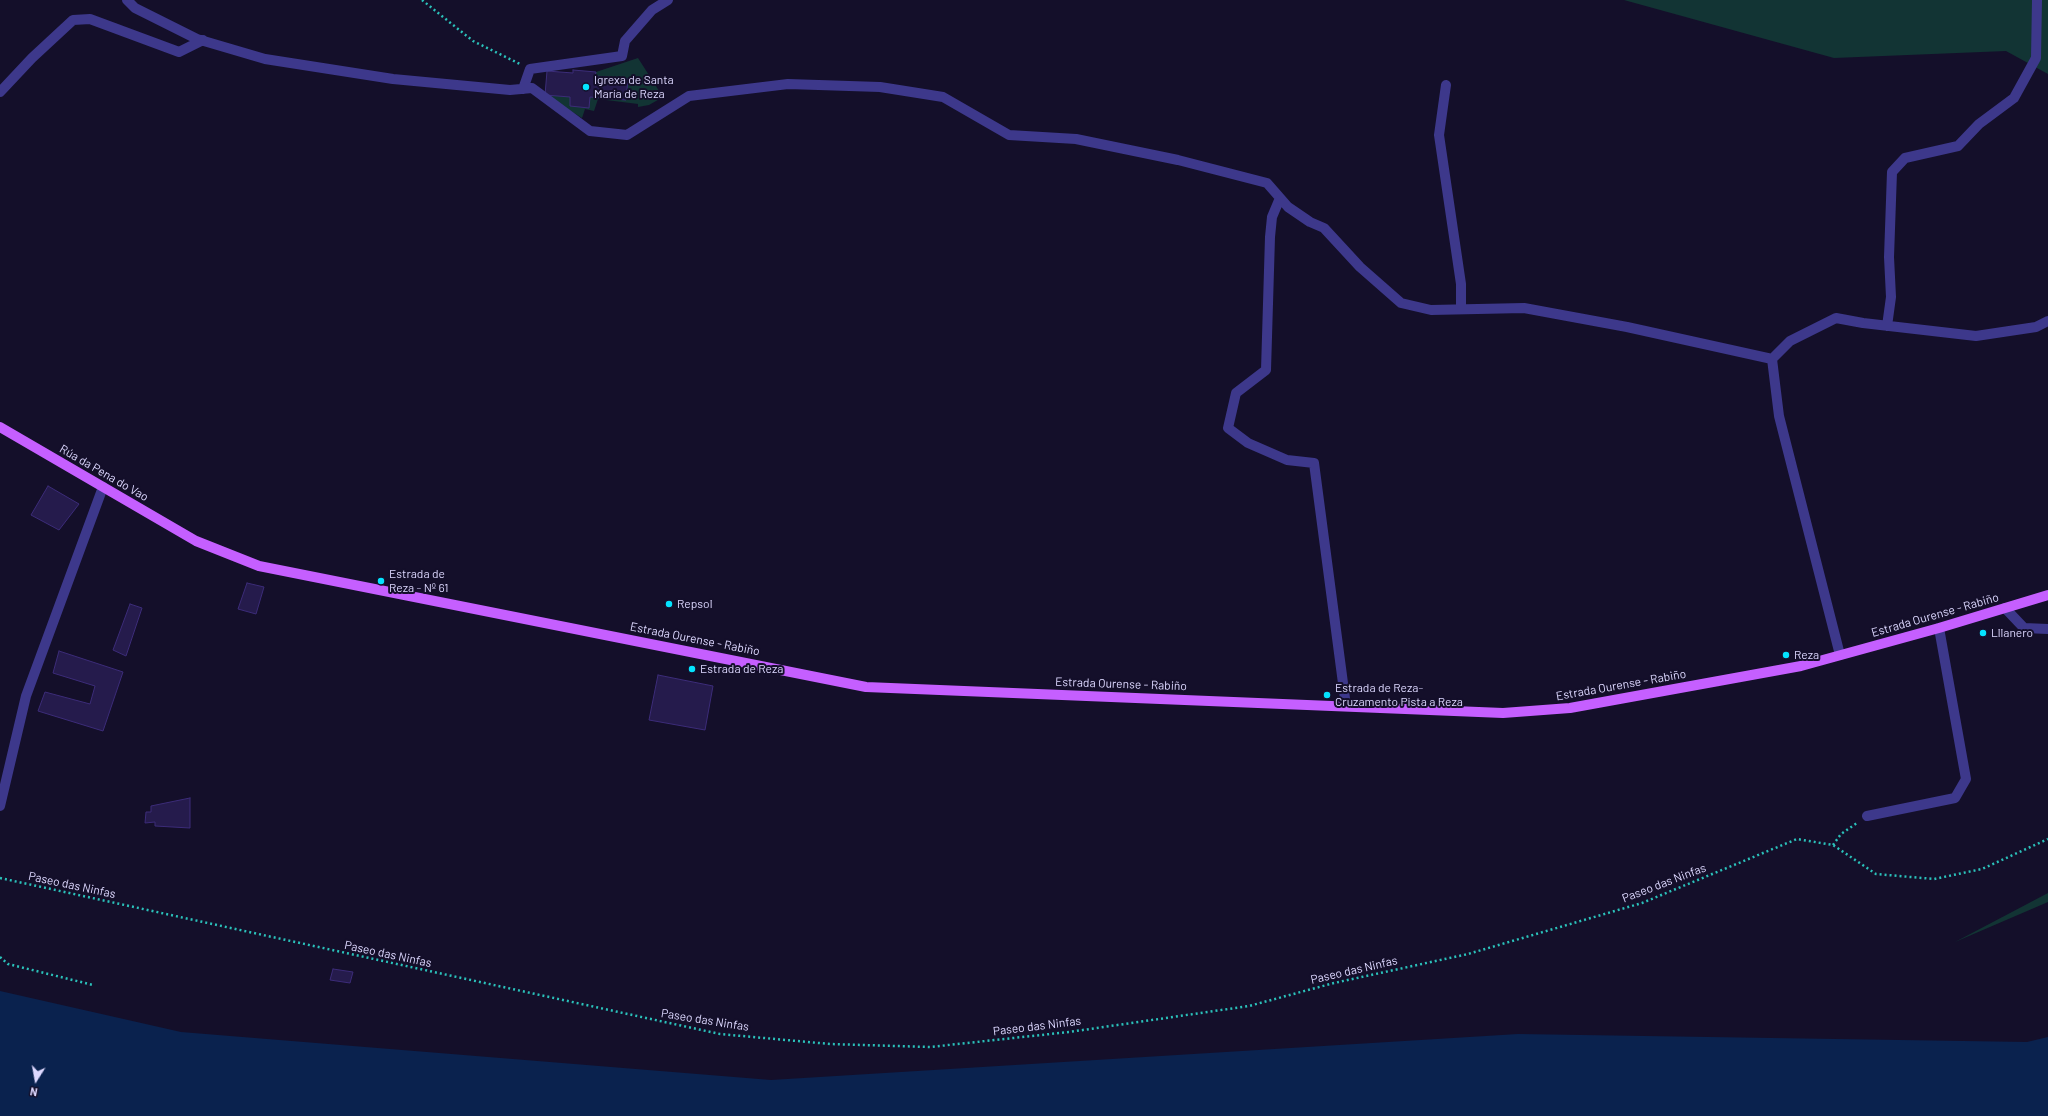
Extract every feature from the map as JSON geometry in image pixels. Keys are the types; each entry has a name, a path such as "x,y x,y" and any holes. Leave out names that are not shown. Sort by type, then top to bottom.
{"main road":[{"name":"Rúa da Pena do Vao","path":"0,427 196,540"},
{"name":"Estrada Ourense - Rabiño","path":"196,540 259,566 866,687 1503,713 1570,708 1800,666 1939,628 2048,595"}],"street":[{"path":"127,0 135,8 203,40 265,59 370,76 510,90 532,88 590,131 627,135 689,96 788,84 880,87 943,97 1009,134 1076,139 1178,160 1267,183 1288,207 1310,222 1324,228 1360,267 1401,303 1431,310 1524,308 1627,327 1772,359"},
{"path":"523,89 530,69 622,56 625,41 652,10 668,0"},
{"path":"1887,326 1891,297 1889,257 1892,172 1905,158 1958,146 1979,124 2014,98 2036,58 2038,0"},
{"path":"0,92 32,58 73,20 90,18 179,52 203,40"},
{"path":"1446,86 1439,135 1461,284 1461,309"},
{"path":"1280,198 1272,217 1266,370 1236,394 1228,428 1248,442 1287,460 1314,463 1346,706"},
{"path":"1772,359 1790,341 1836,318 1887,326 1976,336 2036,327 2048,321"},
{"path":"1772,359 1779,416 1840,655"},
{"path":"0,806 26,696 103,487"},
{"path":"2005,608 2024,628 2048,629"},
{"path":"1868,816 1955,798 1966,779 1939,628"}],"path":[{"path":"422,0 473,41 530,69"},
{"path":"1833,845 1841,834 1868,816"},
{"name":"Paseo das Ninfas","path":"0,878 720,1034 830,1044 930,1047 1069,1032 1249,1006 1334,983 1468,954 1642,903 1797,839 1833,845 1876,874 1934,879 1982,869 2048,839"},
{"path":"0,957 8,964 93,985"}],"green space":[{"path":"1624,0 2048,0 2048,74 2006,51 1834,58"},
{"path":"638,58 663,97 649,105 638,107 638,104 598,99 594,111 585,109 582,118 545,95 547,71 573,73 573,70 596,72"},
{"path":"2048,893 2048,902 1955,942"}],"water":[{"path":"0,991 181,1032 771,1080 1518,1034 2027,1042 2048,1037 2048,1116 0,1116"}],"building":[{"name":"Igrexa de Santa María de Reza","path":"573,70 596,72 595,76 628,79 626,100 590,97 589,108 570,106 570,97 545,95 547,71 573,73"},
{"path":"48,486 79,504 59,530 31,515"},
{"path":"247,583 264,587 256,614 238,609"},
{"path":"130,604 142,608 126,656 113,650"},
{"path":"59,651 123,672 103,731 38,711 45,692 90,704 95,686 53,673"},
{"path":"658,675 713,686 705,730 649,720"},
{"path":"190,798 190,828 155,826 155,822 145,823 146,812 151,812 151,806"},
{"path":"333,969 353,972 350,983 330,980"}],"place":[{"name":"Igrexa de Santa María de Reza","path":"586,87"},
{"name":"Estrada de Reza - Nº 61","path":"381,581"},
{"name":"Repsol","path":"669,604"},
{"name":"Lllanero","path":"1983,633"},
{"name":"Reza","path":"1786,655"},
{"name":"Estrada de Reza","path":"692,669"},
{"name":"Estrada de Reza- Cruzamento Pista a Reza","path":"1327,695"}]}
